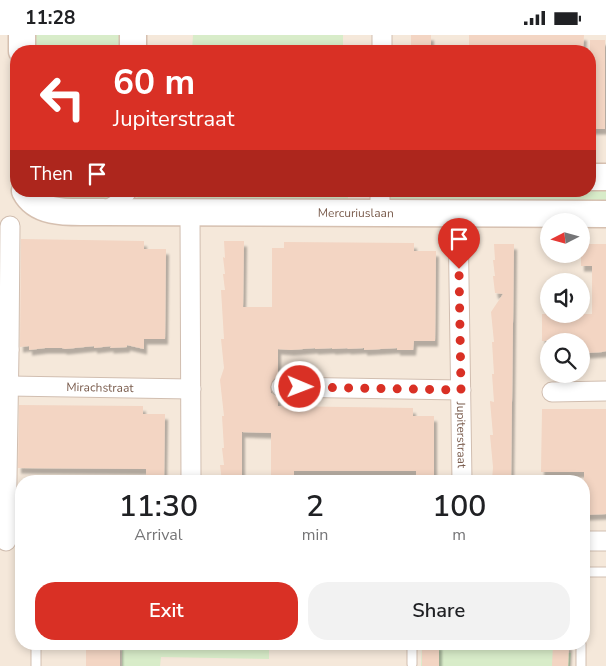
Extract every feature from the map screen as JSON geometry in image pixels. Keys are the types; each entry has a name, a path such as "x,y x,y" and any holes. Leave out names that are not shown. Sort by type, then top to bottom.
{"street":[{"name":"Mercuriuslaan","path":"28,197 38,206 49,210 104,212 190,212 380,202 458,214 606,214"},
{"path":"104,212 117,204 122,197"},
{"path":"190,212 191,475"},
{"name":"Jupiterstraat","path":"458,214 462,475"},
{"path":"9,542 9,386 4,350 4,271 10,226"},
{"name":"Mirachstraat","path":"9,386 191,389"},
{"name":"Jupiterstraat","path":"281,387 461,390"},
{"path":"552,392 606,391"},
{"path":"590,541 606,541"}],"lane":[{"path":"590,572 606,572"},
{"path":"36,650 36,666"},
{"path":"412,650 412,664"},
{"path":"581,650 581,666"}],"shaded area":[{"path":"0,35 606,35 606,666 0,666"}],"green space":[{"path":"29,35 126,35 127,45 29,45"},
{"path":"193,35 343,35 343,45 192,45"},
{"path":"596,182 606,182 606,211 389,201 389,197 596,197"},
{"path":"52,197 112,197 108,201 79,206"},
{"path":"138,197 348,197 348,208 137,207"},
{"path":"122,650 269,650 269,659 161,657 160,666 122,666"},
{"path":"422,650 553,650 553,652 571,653 570,666 421,666"}],"building":[{"path":"411,35 431,35 431,45 411,45"},
{"path":"469,35 584,35 583,45 469,45"},
{"path":"590,40 605,40 605,129 596,129 596,45 590,45"},
{"path":"21,239 144,241 144,249 166,249 165,339 144,339 144,349 127,345 127,347 110,348 111,346 94,348 94,346 29,350 29,346 20,347"},
{"path":"224,241 244,241 243,307 272,307 272,248 284,248 284,242 414,243 414,251 436,251 435,341 414,341 413,350 397,350 397,348 364,350 364,348 278,349 278,376 272,381 270,387 271,393 278,398 278,406 413,408 413,416 434,416 434,475 416,475 416,471 294,471 294,475 271,475 271,433 242,432 242,475 221,475 220,465 224,465 222,416 224,416 220,380 224,368 221,339 224,339 221,290 225,290 223,257 225,258"},
{"path":"494,244 514,244 511,475 492,475 490,435 493,435 490,401 494,402 492,342 494,342 491,312 503,294 495,293 493,260 495,260"},
{"path":"590,244 606,244 606,351 590,353 590,333 542,333 542,323 590,323 590,314 592,314 592,266 581,266 581,263 590,263"},
{"path":"19,405 143,406 143,414 165,414 164,475 146,475 146,469 18,468"},
{"path":"542,409 606,409 606,514 590,515 590,475 584,475 584,472 541,472"},
{"path":"86,650 120,650 120,666 86,666"},
{"path":"422,650 439,650 439,666 422,666"},
{"path":"553,650 569,650 568,666 552,666"}],"route":[{"path":"300,387 461,390 459,269"}]}
